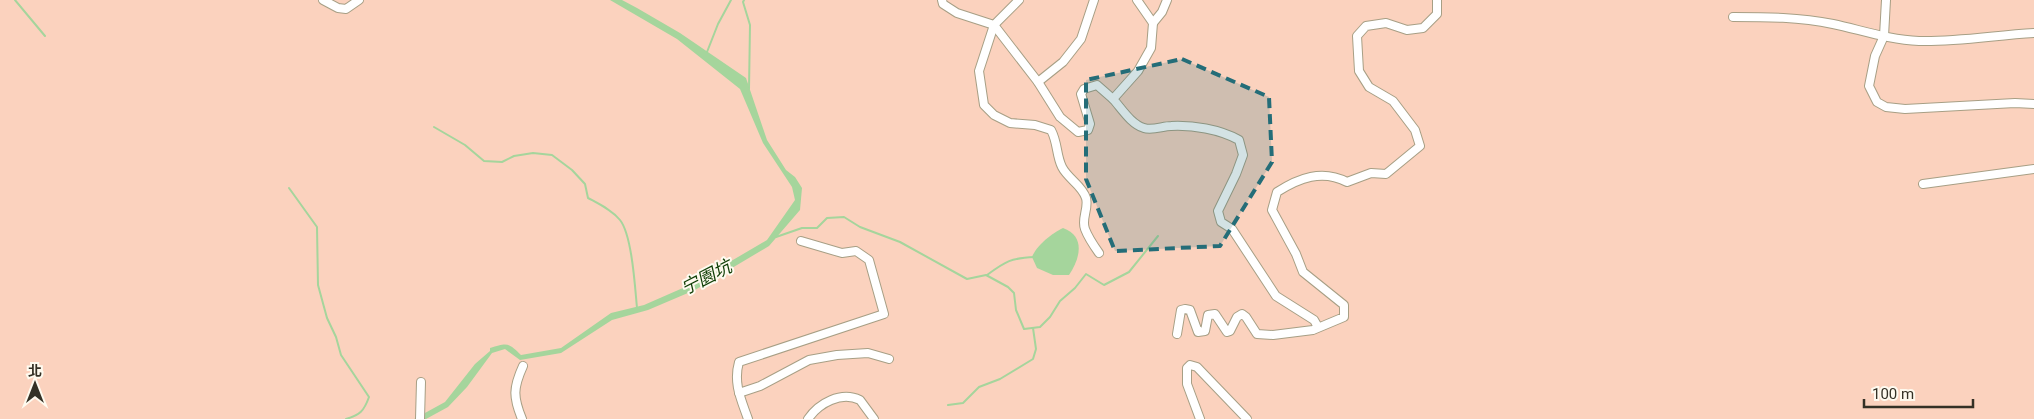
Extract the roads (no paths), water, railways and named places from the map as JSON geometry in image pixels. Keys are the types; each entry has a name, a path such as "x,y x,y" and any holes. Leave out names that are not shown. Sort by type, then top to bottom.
{"street":[{"path":"323,0 346,10 359,0"},
{"path":"942,0 942,4 950,10 994,25 1038,82 1060,117 1078,132 1088,130 1090,124 1081,94 1084,89 1097,85 1136,124 1146,129 1170,126 1199,127 1232,136 1239,140 1243,155 1218,211 1221,222 1232,229 1276,296 1314,320 1318,327"},
{"path":"1019,0 994,25 979,71 984,105 994,114 1010,123 1035,125 1051,130 1057,142 1058,156 1062,168 1086,198 1087,207 1084,214 1084,228 1099,253"},
{"path":"1038,82 1062,62 1081,39 1094,0"},
{"path":"1137,0 1153,23"},
{"path":"1113,99 1138,71 1151,48 1153,23 1162,12 1167,0"},
{"path":"1177,334 1181,310 1185,309 1190,310 1198,332 1205,330 1208,315 1213,313 1216,314 1227,332 1230,332 1237,317 1242,314 1246,316 1258,334 1273,335 1313,330 1344,318 1344,306 1303,272 1296,254 1272,210 1277,192 1296,180 1318,175 1336,176 1346,182 1372,173 1386,174 1420,146 1415,130 1393,101 1369,87 1359,71 1357,36 1366,26 1386,23 1407,30 1423,28 1437,14 1437,0"},
{"path":"1886,0 1884,36 1875,56 1869,86 1877,102 1886,107 1924,109 2015,103 2034,104"},
{"path":"1733,17 1791,17 1918,41 2034,33"},
{"path":"1923,184 2034,169"},
{"path":"748,419 735,375 739,362 884,314 869,260 856,251 842,253 801,241"},
{"path":"739,393 760,386 809,360 837,355 868,353 889,359"},
{"path":"1200,419 1186,384 1187,368 1190,365 1196,367 1247,419"},
{"path":"522,419 515,400 516,382 523,366"},
{"path":"420,419 421,382"},
{"path":"808,419 821,405 832,400 848,397 860,400 874,419"}],"water":[{"path":"610,0 622,0 637,8 680,33 746,78 767,140 786,170 795,177 802,188 800,210 769,246 695,290 648,310 612,320 561,353 520,360 505,349 492,353 467,387 448,407 426,419 414,419 445,402 475,364 490,351 490,348 507,345 521,355 561,348 611,313 644,305 692,284 767,240 795,200 792,187 763,143 740,89 677,39"},
{"path":"1063,228 1075,236 1079,248 1078,255 1069,275 1053,275 1037,268 1032,257 1045,240"}],"waterway":[{"path":"15,0 45,36"},
{"path":"707,52 718,24 731,0"},
{"name":"宁園坑","path":"744,0 750,25 749,89"},
{"path":"434,127 465,145 484,161 502,162 514,156 533,153 552,155 572,170 585,184 588,198 613,213 624,227 630,249 637,308"},
{"path":"289,188 317,227 318,285 327,318 336,337 341,355 369,397 361,412 346,419"},
{"path":"776,237 802,228 817,228 827,218 844,217 860,227 900,242 967,279 986,275 1008,287 1014,293 1016,310 1024,329 1040,327 1050,317 1060,301 1075,288 1086,274 1104,285 1129,272 1158,236"},
{"path":"987,275 1009,261 1035,257"},
{"path":"948,405 963,403 979,387 1000,379 1033,359 1036,349 1033,328"}]}
